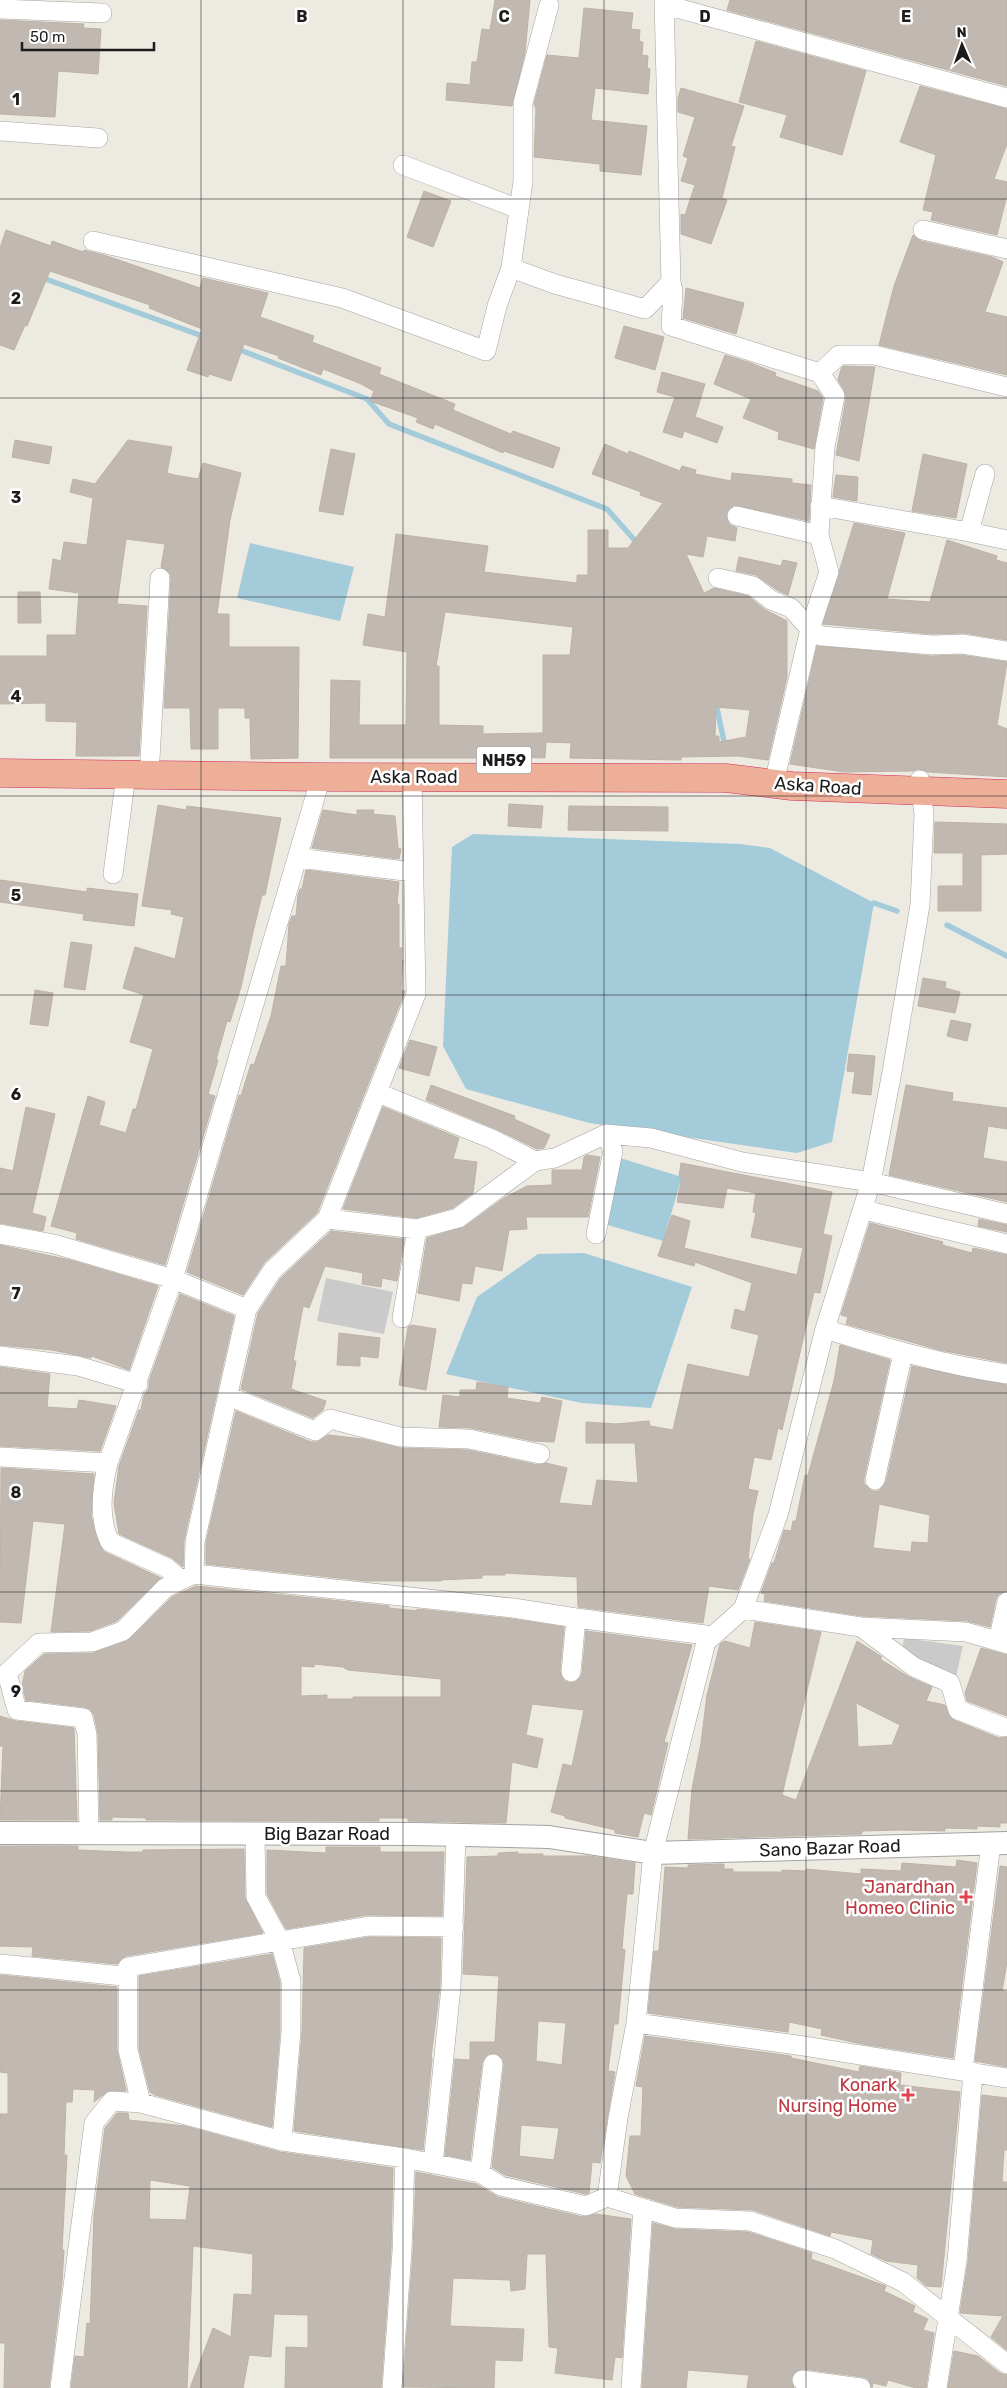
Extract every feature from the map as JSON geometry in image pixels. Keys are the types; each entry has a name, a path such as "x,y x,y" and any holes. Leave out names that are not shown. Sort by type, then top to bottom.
{"highway":[{"name":"NH59","path":"0,758 150,759 323,769 540,760 920,786 1007,794"},
{"name":"Aska Road","path":"0,774 126,775 323,769 412,777 776,777"},
{"name":"NH59","path":"920,786 1007,780"}],"street":[{"path":"776,777 810,629 829,572 819,535 825,447 835,396 820,373 672,326 673,291 671,282 665,2 1007,98"},
{"path":"93,241 342,298 486,351 496,306 511,268 523,181 523,103 549,5"},
{"path":"0,9 102,13"},
{"path":"0,131 98,138"},
{"path":"403,165 519,209"},
{"path":"923,230 1007,249"},
{"path":"511,268 555,284 645,309 671,282"},
{"path":"820,373 839,355 874,356 1007,387"},
{"path":"969,532 984,474"},
{"path":"820,506 1007,540"},
{"path":"736,516 819,535"},
{"path":"150,759 160,578"},
{"path":"718,578 753,586 771,600 791,608 810,629 821,636 932,645 962,644 1007,651"},
{"path":"323,769 173,1279 138,1384 108,1463 102,1503 106,1534 110,1542 188,1577 514,1608 713,1636"},
{"path":"113,874 126,775"},
{"path":"188,1577 248,1309 272,1271 327,1219 416,994 412,777"},
{"path":"607,2197 618,2118 636,2022 654,1852 706,1642 743,1609 778,1515 825,1329 864,1210 871,1182 892,1072 920,905 924,815 920,786"},
{"path":"298,858 413,872"},
{"path":"378,1093 492,1139 535,1162"},
{"path":"596,1234 613,1151 606,1134"},
{"path":"327,1219 417,1229 458,1218 535,1162 555,1158 606,1134 651,1138 742,1162 871,1182 1007,1214"},
{"path":"864,1210 1007,1244"},
{"path":"402,1318 417,1229"},
{"path":"0,1234 54,1244 173,1279 248,1309"},
{"path":"825,1329 903,1353 965,1368 1007,1374"},
{"path":"875,1480 903,1353"},
{"path":"0,1356 78,1366 138,1384"},
{"path":"228,1396 315,1431 330,1419 400,1437 469,1439 540,1454"},
{"path":"0,1457 108,1463"},
{"path":"89,1834 87,1734 83,1718 17,1710 4,1672 39,1643 92,1642 123,1631 165,1588 188,1577"},
{"path":"743,1609 862,1627 966,1632 1003,1642 1006,1606"},
{"path":"571,1672 576,1618"},
{"path":"862,1627 914,1667 950,1683 958,1710 1003,1727"},
{"name":"Big Bazar Road","path":"0,1833 549,1837 654,1852"},
{"path":"255,1834 256,1897 280,1941 291,1981 291,2031 282,2141"},
{"path":"433,2164 451,1987 456,1835"},
{"path":"937,2388 957,2261 968,2071 999,1843"},
{"name":"Sano Bazar Road","path":"654,1852 999,1843"},
{"path":"128,1967 369,1926 454,1927"},
{"path":"0,1964 123,1976 128,1967"},
{"path":"128,1967 128,2050 141,2103"},
{"path":"636,2022 1007,2078"},
{"path":"480,2173 493,2064"},
{"path":"60,2388 94,2123 112,2101 141,2103 282,2141 405,2158 480,2173 501,2186 586,2206 607,2197 676,2218 750,2222 835,2250 902,2282 1007,2364"},
{"path":"392,2388 402,2251 405,2158"},
{"path":"631,2388 643,2208"},
{"path":"802,2380 861,2388"}],"shaded area":[{"path":"326,1278 393,1292 384,1334 317,1321"},
{"path":"904,1638 963,1646 956,1676 922,1665 902,1651"}],"water":[{"path":"250,543 354,567 340,621 237,598"},
{"path":"473,834 740,844 770,848 874,903 832,1142 797,1153 589,1123 466,1089 443,1046 452,847"},
{"path":"620,1158 682,1177 663,1241 601,1223"},
{"path":"584,1253 692,1287 651,1408 582,1403 446,1374 477,1297 538,1254"}],"building":[{"path":"495,0 530,0 525,53 512,106 446,100 447,83 470,85 472,62 477,62 482,29 490,30"},
{"path":"730,0 1007,0 1007,86 727,10"},
{"path":"584,8 633,13 631,29 640,30 639,41 643,42 642,55 648,56 647,68 650,69 648,94 595,88 591,120 647,126 641,175 600,171 600,164 534,157 536,109 534,104 547,55 579,58"},
{"path":"0,20 84,24 83,28 101,29 98,74 58,71 55,117 0,114"},
{"path":"756,41 866,71 842,155 780,137 787,115 739,102"},
{"path":"920,86 1007,109 1007,144 994,179 1007,182 1007,195 997,235 931,220 933,212 923,210 936,155 900,142"},
{"path":"681,88 744,106 731,146 735,147 722,198 727,200 711,244 681,234 681,214 685,215 695,185 681,181 688,158 683,156 695,117 678,112 678,98"},
{"path":"424,191 451,201 433,247 407,237"},
{"path":"6,230 51,246 52,241 83,252 84,250 107,256 200,288 203,278 268,293 260,317 314,336 312,342 381,368 379,374 455,404 453,410 511,434 513,431 560,448 553,468 504,451 503,453 435,424 433,429 416,422 418,418 370,401 374,391 359,383 323,369 321,375 278,358 279,356 244,344 231,381 209,374 208,377 187,370 202,329 149,308 150,305 50,271 27,326 25,325 14,350 0,345 0,248"},
{"path":"913,235 921,241 992,257 1003,262 985,312 1007,317 1007,375 879,345 894,286"},
{"path":"686,288 744,303 736,334 683,318"},
{"path":"624,326 664,337 655,370 615,358"},
{"path":"725,355 751,363 776,373 775,376 818,391 823,398 814,449 778,439 779,432 743,418 751,399 714,384"},
{"path":"843,366 875,367 859,461 836,455 846,398 838,380"},
{"path":"662,372 705,384 695,417 723,427 717,443 684,431 682,438 663,432 675,397 657,392"},
{"path":"15,440 52,447 49,464 12,457"},
{"path":"128,440 172,447 167,473 198,479 203,463 241,473 230,520 217,614 229,614 229,647 299,647 298,758 251,759 250,718 245,718 245,708 218,708 218,749 191,749 190,708 164,708 171,579 170,573 161,567 165,544 126,539 117,604 147,606 139,756 76,756 77,722 46,721 46,703 0,704 0,656 47,656 47,635 76,635 79,593 49,589 53,559 61,561 64,542 87,545 93,498 70,492 73,479 95,484"},
{"path":"605,444 628,454 629,451 680,471 682,466 696,470 695,474 731,481 732,473 792,479 792,483 811,485 809,521 734,505 726,514 729,524 737,528 735,541 707,536 703,557 686,554 704,593 714,588 748,596 764,609 787,621 787,677 768,760 738,756 681,757 681,760 570,758 571,743 546,742 545,758 483,756 483,758 330,758 331,680 360,681 359,725 406,725 407,652 363,645 368,614 385,617 396,534 488,546 484,572 577,583 577,575 588,575 588,530 608,530 608,548 628,548 663,503 640,495 641,492 592,474","holes":["445,612 573,627 570,655 543,655 543,733 483,734 483,726 439,725 439,666 436,666","716,707 750,710 746,737 719,742 719,736 715,736"]},
{"path":"331,449 355,454 343,515 319,511"},
{"path":"923,454 967,464 956,518 912,511"},
{"path":"836,475 858,477 857,501 833,497"},
{"path":"854,523 905,533 887,599 930,602 947,540 997,556 996,560 1007,563 1007,640 964,633 932,634 823,624"},
{"path":"739,557 781,566 783,560 797,563 788,595 777,590 756,575 736,571"},
{"path":"18,592 40,592 41,623 18,623"},
{"path":"817,646 931,656 961,655 1007,662 997,725 1007,729 1007,777 928,772 919,769 913,771 844,772 790,764"},
{"path":"509,804 543,806 541,828 508,826"},
{"path":"158,805 186,810 187,806 281,818 265,895 262,895 241,987 230,1022 227,1021 216,1060 218,1060 208,1094 215,1096 165,1265 76,1239 77,1233 51,1226 88,1096 105,1102 99,1125 126,1133 133,1109 136,1109 153,1049 130,1042 144,995 123,988 135,947 175,959 184,917 171,914 172,910 142,906"},
{"path":"569,806 668,807 668,831 568,830"},
{"path":"323,810 357,815 357,810 374,810 373,814 395,816 398,848 401,849 399,859 312,848"},
{"path":"935,822 1007,824 1007,854 981,855 981,911 938,911 938,886 963,886 963,853 934,853"},
{"path":"306,870 399,882 397,904 399,904 399,948 402,948 401,960 403,960 401,990 405,991 317,1213 264,1263 243,1295 187,1272 239,1095 241,1096 251,1064 254,1065 271,1016 281,966 286,966 289,924 292,916 296,916 298,895 300,889 302,889"},
{"path":"0,880 87,892 87,888 138,894 134,926 83,920 84,914 0,902"},
{"path":"71,942 92,945 85,990 64,987"},
{"path":"923,978 946,982 945,988 960,992 955,1013 918,1006"},
{"path":"35,990 53,993 48,1026 30,1024"},
{"path":"951,1020 971,1024 967,1041 947,1036"},
{"path":"410,1040 437,1047 429,1076 399,1068"},
{"path":"849,1054 875,1056 871,1095 852,1093 855,1072 847,1071"},
{"path":"431,1085 515,1116 514,1119 550,1135 544,1148 537,1149 496,1129 426,1100"},
{"path":"906,1085 953,1093 952,1101 1007,1108 1007,1129 988,1126 983,1158 1007,1162 1007,1202 889,1175"},
{"path":"26,1107 55,1114 32,1213 46,1217 43,1231 0,1223 0,1168 13,1171"},
{"path":"383,1107 459,1138 453,1159 477,1162 473,1193 453,1208 416,1218 343,1209"},
{"path":"587,1155 600,1157 588,1217 526,1217 527,1229 509,1230 502,1271 475,1266 472,1284 462,1283 459,1301 418,1293 427,1238 464,1227 504,1198 527,1186 552,1185 552,1170 582,1170 584,1157"},
{"path":"681,1163 832,1192 823,1234 832,1236 820,1293 814,1292 782,1430 778,1428 771,1460 754,1457 748,1489 758,1491 753,1514 748,1559 750,1559 738,1590 709,1586 703,1623 578,1607 577,1577 505,1573 505,1575 482,1575 482,1578 441,1581 367,1581 206,1564 206,1543 236,1411 311,1442 317,1442 328,1435 363,1439 400,1448 468,1450 538,1465 546,1463 567,1468 559,1503 592,1506 597,1480 638,1483 635,1443 586,1443 586,1422 616,1424 649,1421 650,1426 673,1430 688,1364 749,1377 759,1335 731,1328 735,1309 745,1312 752,1283 695,1262 694,1266 658,1256 672,1215 690,1221 684,1248 797,1275 803,1248 751,1237 756,1213 753,1212 756,1193 727,1188 723,1208 677,1202 682,1177 679,1177"},
{"path":"979,1219 1007,1225 1007,1232 978,1226"},
{"path":"870,1223 943,1242 942,1245 972,1253 973,1248 1007,1255 1007,1363 940,1350 846,1324 848,1317 841,1315"},
{"path":"331,1231 404,1239 397,1281 382,1278 381,1287 362,1284 363,1273 325,1266 309,1308 303,1306 293,1361 296,1361 291,1389 326,1401 323,1410 313,1418 241,1389 258,1313 281,1278"},
{"path":"0,1245 70,1260 158,1286 129,1370 92,1356 91,1358 52,1350 0,1345"},
{"path":"180,1294 234,1316 184,1540 183,1567 172,1558 119,1534 114,1503 119,1466 139,1410 141,1410 144,1395 149,1388 149,1381"},
{"path":"411,1325 436,1329 426,1390 399,1385 408,1327"},
{"path":"339,1333 380,1338 378,1358 360,1356 360,1366 337,1365"},
{"path":"840,1345 890,1360 864,1478 864,1484 872,1491 879,1491 886,1482 912,1366 1007,1385 1007,1591 999,1594 996,1599 990,1627 967,1621 862,1616 764,1601 765,1594 761,1593 772,1563 774,1563 784,1530 791,1531 793,1521 796,1521 805,1475 808,1475 834,1381","holes":["879,1504 930,1515 928,1543 912,1542 911,1552 873,1548"]},
{"path":"0,1367 50,1374 47,1407 77,1409 79,1400 116,1406 100,1451 0,1446"},
{"path":"477,1382 508,1387 507,1398 540,1403 542,1397 562,1401 554,1442 533,1441 471,1428 439,1427 443,1395 460,1397 460,1390 476,1390"},
{"path":"1,1468 94,1474 91,1515 100,1546 105,1552 161,1578 117,1621 90,1631 51,1632 65,1524 33,1521 21,1623 0,1622"},
{"path":"196,1586 389,1606 389,1608 417,1611 417,1609 512,1619 564,1627 560,1671 564,1681 569,1683 576,1682 582,1674 586,1631 692,1645 664,1742 668,1743 651,1815 644,1813 638,1837 615,1833 615,1830 565,1818 565,1816 551,1812 563,1764 572,1766 584,1710 532,1704 526,1735 543,1739 537,1768 512,1762 506,1823 408,1821 408,1818 379,1818 379,1821 146,1820 146,1818 112,1817 112,1820 100,1820 98,1734 94,1715 90,1709 84,1707 26,1700 22,1686 25,1671 44,1654 93,1653 127,1641 172,1597","holes":["314,1664 343,1667 348,1670 441,1679 441,1697 353,1697 353,1699 327,1699 327,1695 301,1696 301,1666 314,1667"]},
{"path":"755,1622 821,1632 782,1795 796,1800 857,1641 882,1657 880,1659 909,1677 932,1687 926,1701 945,1705 950,1717 954,1720 999,1738 1007,1737 1007,1823 1000,1823 1000,1827 977,1826 977,1829 945,1828 945,1831 862,1831 862,1834 688,1839 692,1789 701,1743 707,1695 720,1644 725,1641 750,1648","holes":["856,1703 900,1725 892,1745 858,1747"]},
{"path":"981,1648 1007,1655 1007,1716 967,1701 965,1693"},
{"path":"0,1716 16,1721 74,1728 77,1820 0,1820 3,1746 0,1746"},
{"path":"0,1846 78,1846 78,1850 125,1852 143,1852 143,1850 244,1849 245,1898 263,1933 126,1956 117,1964 32,1956 33,1947 0,1946"},
{"path":"326,1847 380,1847 380,1852 444,1852 442,1916 367,1915 286,1929 267,1894 267,1850 326,1853"},
{"path":"518,1852 518,1854 543,1854 543,1856 589,1856 635,1863 633,1894 627,1894 622,1949 625,1950 618,2024 614,2024 608,2071 615,2072 600,2163 592,2162 589,2193 585,2194 505,2175 492,2167 504,2065 503,2059 495,2053 488,2054 482,2063 470,2160 445,2155 455,2059 470,2060 470,2042 495,2042 499,1976 463,1974 467,1857 498,1856 498,1853","holes":["538,2021 566,2023 562,2065 536,2061","521,2125 559,2128 554,2160 519,2156"]},
{"path":"957,1860 977,1863 953,2058 862,2044 821,2035 822,2029 789,2022 788,2032 648,2013 654,1951 659,1951 665,1867 688,1868 688,1865 724,1864 724,1869 733,1869 733,1872 782,1872 782,1870 806,1871 806,1869 861,1874 861,1869 901,1871 902,1863 956,1867"},
{"path":"1000,1866 1007,1867 1007,1962 1002,1991 1007,1992 1007,2067 975,2061"},
{"path":"370,1937 441,1938 440,1986 431,2058 423,2150 294,2131 302,2032 304,1948"},
{"path":"272,1954 280,1983 280,2031 272,2127 155,2095 150,2092 139,2049 139,1976"},
{"path":"0,1975 117,1987 117,2050 126,2091 108,2091 94,2102 95,2090 73,2089 72,2102 66,2102 64,2155 67,2155 62,2250 64,2250 49,2388 4,2388 5,2343 0,2343 0,2114 8,2114 8,2073 0,2072"},
{"path":"645,2036 791,2056 791,2058 859,2072 860,2066 901,2073 900,2085 960,2092 941,2287 926,2286 917,2278 918,2265 886,2261 871,2254 873,2240 831,2232 830,2236 753,2210 677,2207 635,2194 626,2176 630,2136 641,2136 643,2087 636,2086"},
{"path":"982,2095 1007,2098 1007,2150 1004,2150 1002,2182 1007,2182 1007,2350 991,2337 1003,2316 960,2313 968,2262"},
{"path":"117,2113 128,2113 129,2120 185,2126 280,2152 393,2168 391,2250 381,2388 285,2388 286,2347 308,2348 308,2315 274,2314 271,2357 249,2355 243,2388 190,2388 213,2328 231,2337 234,2294 252,2295 253,2254 193,2246 187,2388 71,2388 75,2356 84,2357 87,2323 90,2324 94,2215 105,2128","holes":["150,2180 190,2186 186,2220 149,2219"]},
{"path":"416,2172 476,2184 498,2197 583,2217 596,2214 631,2219 622,2358 615,2357 612,2380 555,2373 558,2348 549,2347 546,2254 527,2254 525,2289 511,2291 510,2280 453,2278 450,2326 524,2329 522,2361 495,2360 494,2388 403,2387 413,2252"},
{"path":"653,2223 675,2229 748,2232 812,2253 811,2259 886,2286 884,2291 915,2306 913,2312 928,2319 923,2330 934,2333 926,2388 916,2388 888,2380 886,2386 873,2383 872,2388 868,2379 863,2377 804,2369 793,2374 791,2379 794,2388 747,2388 749,2375 688,2370 686,2388 642,2388"},
{"path":"954,2351 978,2356 1000,2373 1007,2375 1007,2388 948,2388"}],"waterway":[{"path":"40,277 205,337"},
{"path":"235,348 367,399 389,424 607,509 638,544"},
{"path":"715,699 725,746"},
{"path":"874,903 897,911"},
{"path":"947,925 1007,956"}],"place":[{"name":"Janardhan Homeo Clinic","path":"966,1897"},
{"name":"Konark Nursing Home","path":"908,2095"}]}
